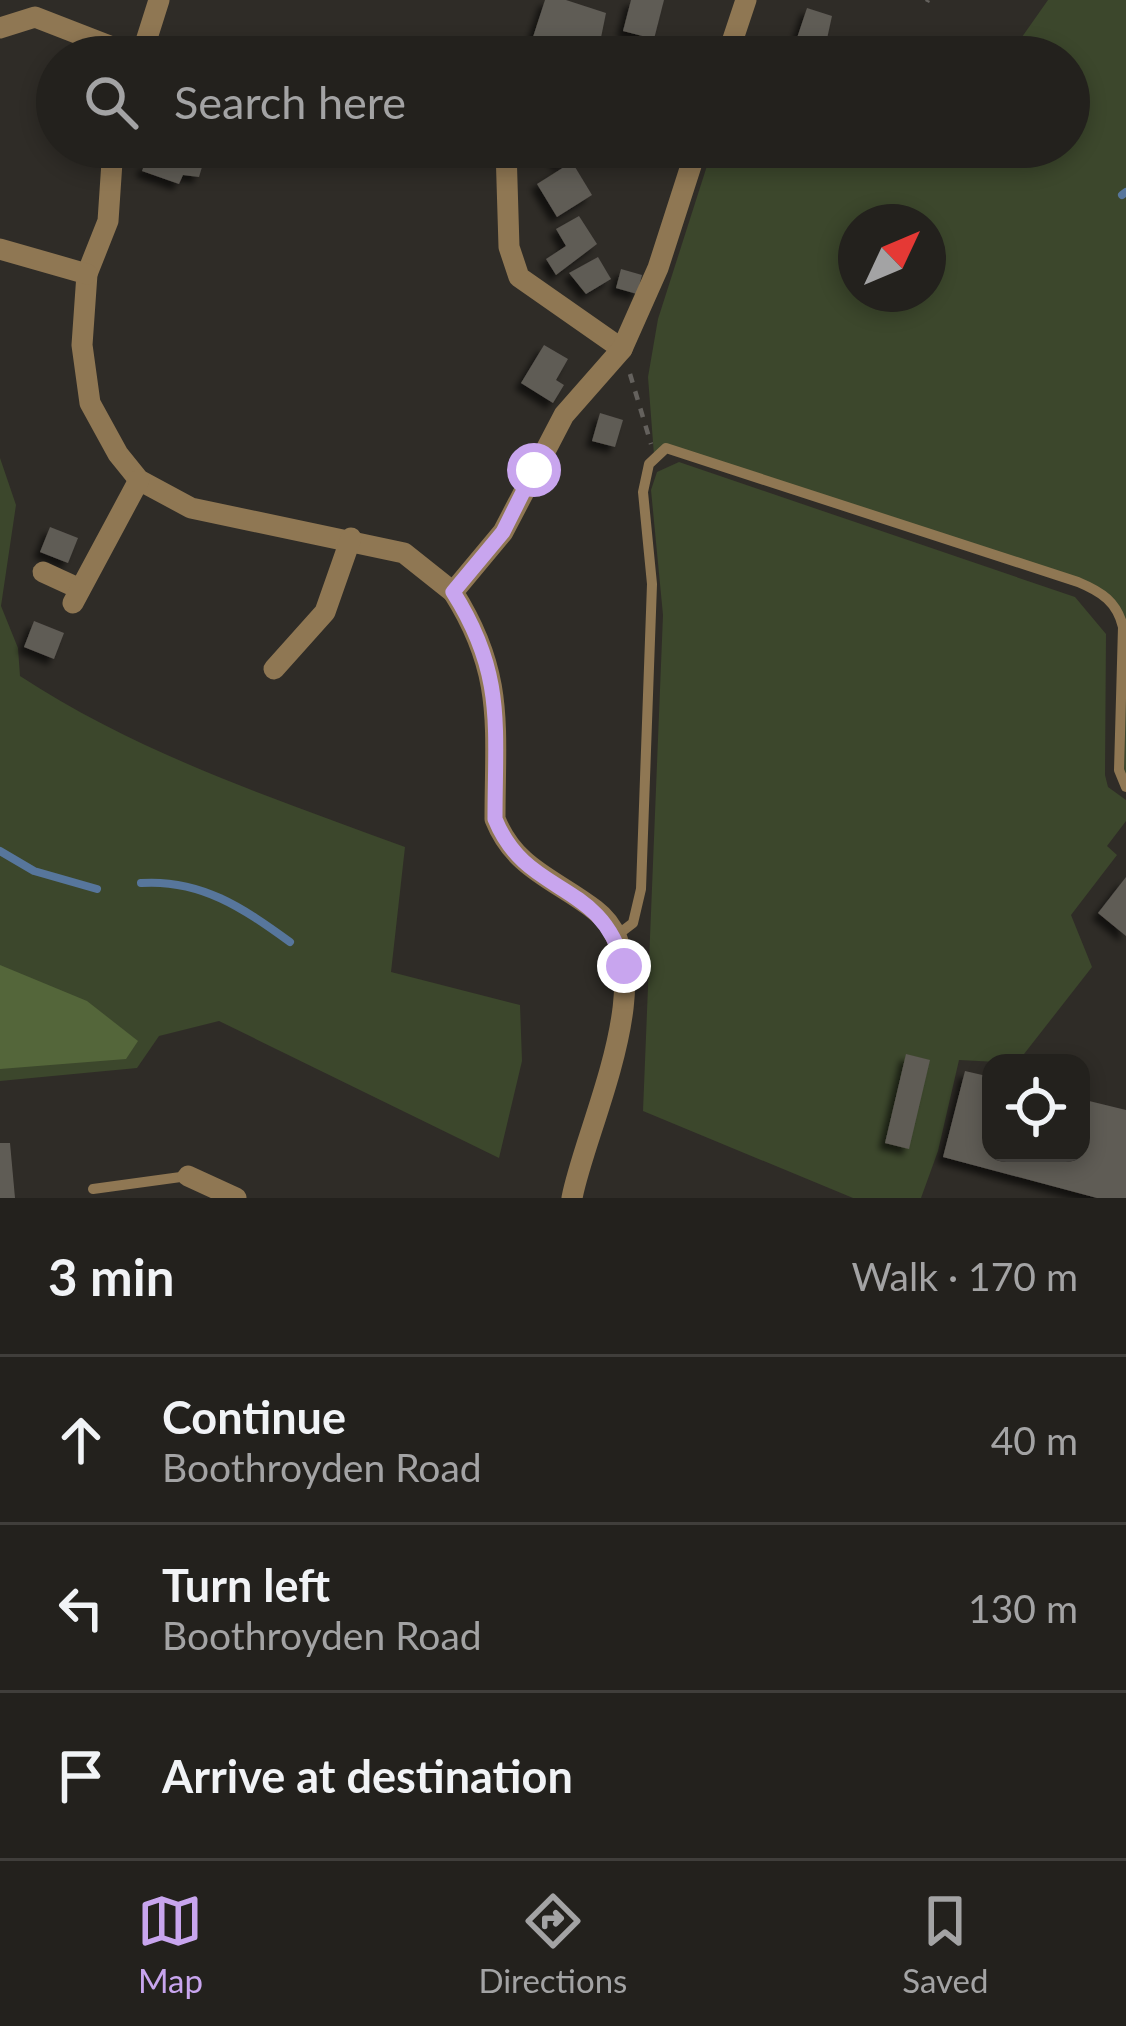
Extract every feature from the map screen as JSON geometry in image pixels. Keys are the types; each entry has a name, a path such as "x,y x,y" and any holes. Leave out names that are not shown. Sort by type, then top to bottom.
{"street":[{"path":"147,36 159,0"},
{"path":"734,36 746,0"},
{"path":"0,28 34,17 84,36"},
{"path":"107,168 108,221 87,274 82,345 90,403 139,480 191,508 351,538 404,553 453,592 475,628 494,680 495,819 503,839 531,872 602,915 616,937 624,966 617,1051 581,1148 572,1198"},
{"path":"507,168 509,247 519,277 622,349"},
{"path":"453,592 503,532 564,415 622,349 658,268 690,168"},
{"path":"0,248 87,274"},
{"path":"43,572 77,596 139,480"},
{"path":"274,669 325,613 351,538"},
{"path":"188,1176 236,1198"}],"lane":[{"path":"616,937 633,923 641,889 652,602 643,493 654,455 667,448 1078,582 1105,596 1115,605 1123,627 1119,770 1126,787"},
{"path":"93,1190 188,1176"}],"path":[{"path":"622,349 654,455"}],"green space":[{"path":"1048,0 1126,0 1126,784 1119,766 1123,627 1105,596 674,450 654,455 648,377 658,319 706,168 1090,168 1090,36 1023,36"},
{"path":"0,458 16,505 1,606 18,648 20,676 159,751 405,847 391,972 520,1005 522,1061 499,1158 219,1021 159,1036 137,1068 0,1081"},
{"path":"679,462 1075,597 1106,634 1105,775 1108,787 1126,800 1126,821 1107,846 1117,855 1071,915 1092,967 1024,1054 982,1054 982,1061 959,1060 938,1151 921,1198 853,1198 643,1111 663,615 651,490 657,472"},
{"path":"0,965 87,1001 138,1041 126,1059 0,1069"}],"building":[{"path":"545,0 566,0 606,13 601,36 533,36"},
{"path":"631,0 664,0 655,36 623,31"},
{"path":"807,8 832,16 828,36 798,36"},
{"path":"202,168 199,177 183,175 179,184 142,171"},
{"path":"562,168 576,168 592,195 557,217 537,184"},
{"path":"579,216 597,244 556,275 546,259 566,246 556,229"},
{"path":"598,257 611,279 586,294 569,273"},
{"path":"621,269 642,275 637,294 616,288"},
{"path":"544,345 568,359 556,380 564,385 553,403 521,383"},
{"path":"600,413 623,420 615,447 592,441"},
{"path":"50,527 78,538 68,563 40,552"},
{"path":"34,621 64,633 54,659 24,647"},
{"path":"1126,877 1126,936 1098,913"},
{"path":"906,1054 930,1060 909,1149 885,1143"},
{"path":"965,1071 982,1075 982,1162 1090,1162 1090,1101 1126,1110 1126,1198 1097,1198 943,1157"},
{"path":"0,1143 10,1143 15,1198 0,1198"}],"waterway":[{"path":"1122,195 1126,192"},
{"path":"0,851 34,871 97,889"},
{"path":"141,883 183,886 220,898 290,942"}],"route":[{"path":"534,470 503,532 453,592 475,628 494,680 495,819 503,839 531,872 602,915 616,937 624,966"}]}
